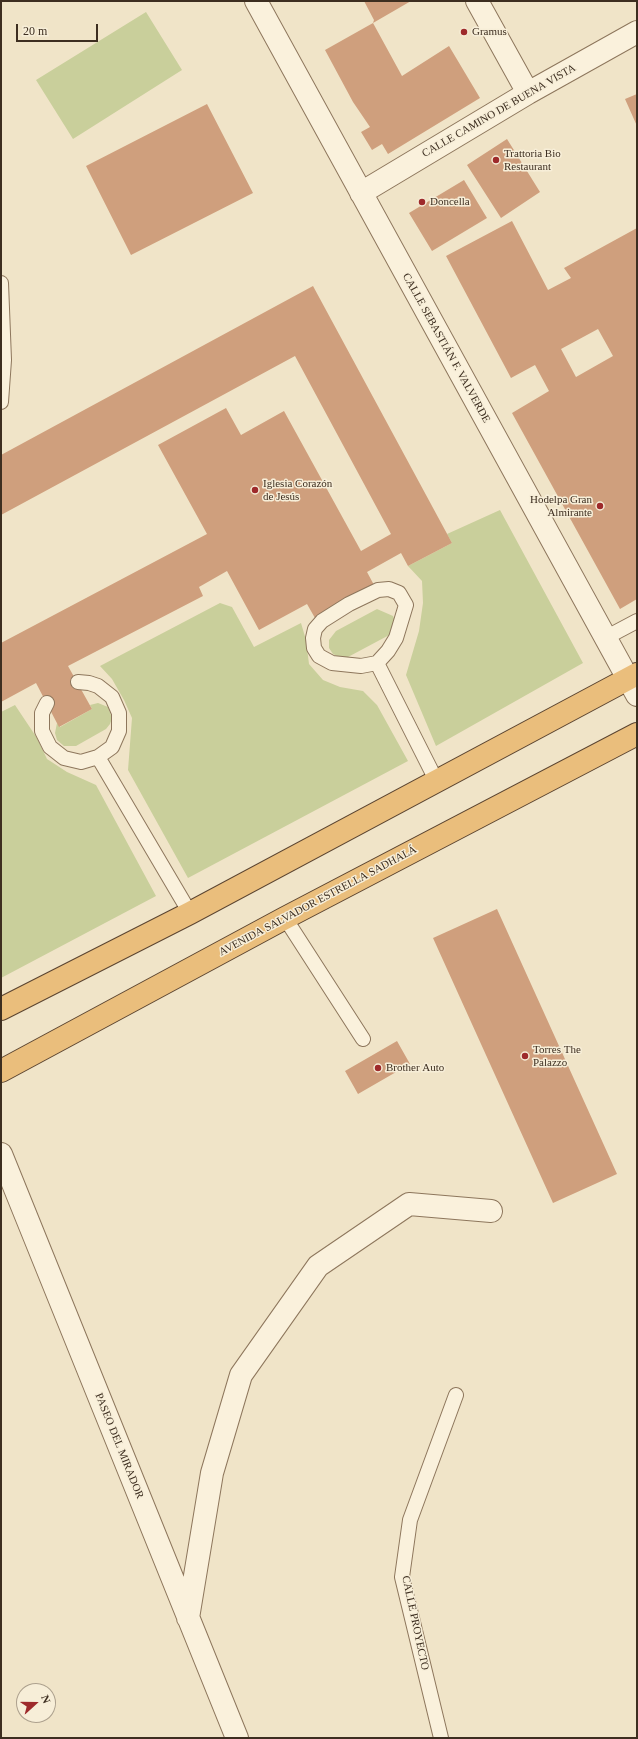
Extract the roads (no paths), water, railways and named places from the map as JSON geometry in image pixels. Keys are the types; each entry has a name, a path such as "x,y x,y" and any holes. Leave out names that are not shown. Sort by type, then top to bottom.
{"highway":[{"path":"1,1009 190,913 436,780 634,683"},
{"name":"AVENIDA SALVADOR ESTRELLA SADHALÁ","path":"1,1071 285,918 637,734"}],"street":[{"name":"CALLE SEBASTIÁN F. VALVERDE","path":"256,1 604,638 634,683"},
{"path":"477,1 528,93"},
{"name":"CALLE CAMINO DE BUENA VISTA","path":"361,192 528,93 637,32"},
{"name":"PASEO DEL MIRADOR","path":"1,1154 237,1738"},
{"path":"188,1618 212,1473 241,1376 318,1266 409,1204 491,1211"}],"lane":[{"path":"1,283 4,360 1,402"},
{"path":"389,589 399,594 406,606 396,638 388,651 377,663 361,666 332,663 319,656 314,648 312,638 315,629 322,621 349,604 378,590 389,589"},
{"path":"604,638 637,621"},
{"path":"377,663 436,780"},
{"path":"47,703 42,713 42,731 50,747 64,758 81,762 98,757 112,747 119,730 119,713 112,697 98,686 78,682"},
{"path":"98,757 190,913"},
{"path":"285,918 363,1039"},
{"name":"CALLE PROYECTO","path":"441,1738 402,1577 410,1520 456,1395"}],"place":[{"name":"Gramus","path":"464,32"},
{"name":"Trattoria Bio Restaurant","path":"496,160"},
{"name":"Doncella","path":"422,202"},
{"name":"Iglesia Corazón de Jesús","path":"255,490"},
{"name":"Hodelpa Gran Almirante","path":"600,506"},
{"name":"Torres The Palazzo","path":"525,1056"},
{"name":"Brother Auto","path":"378,1068"}]}
